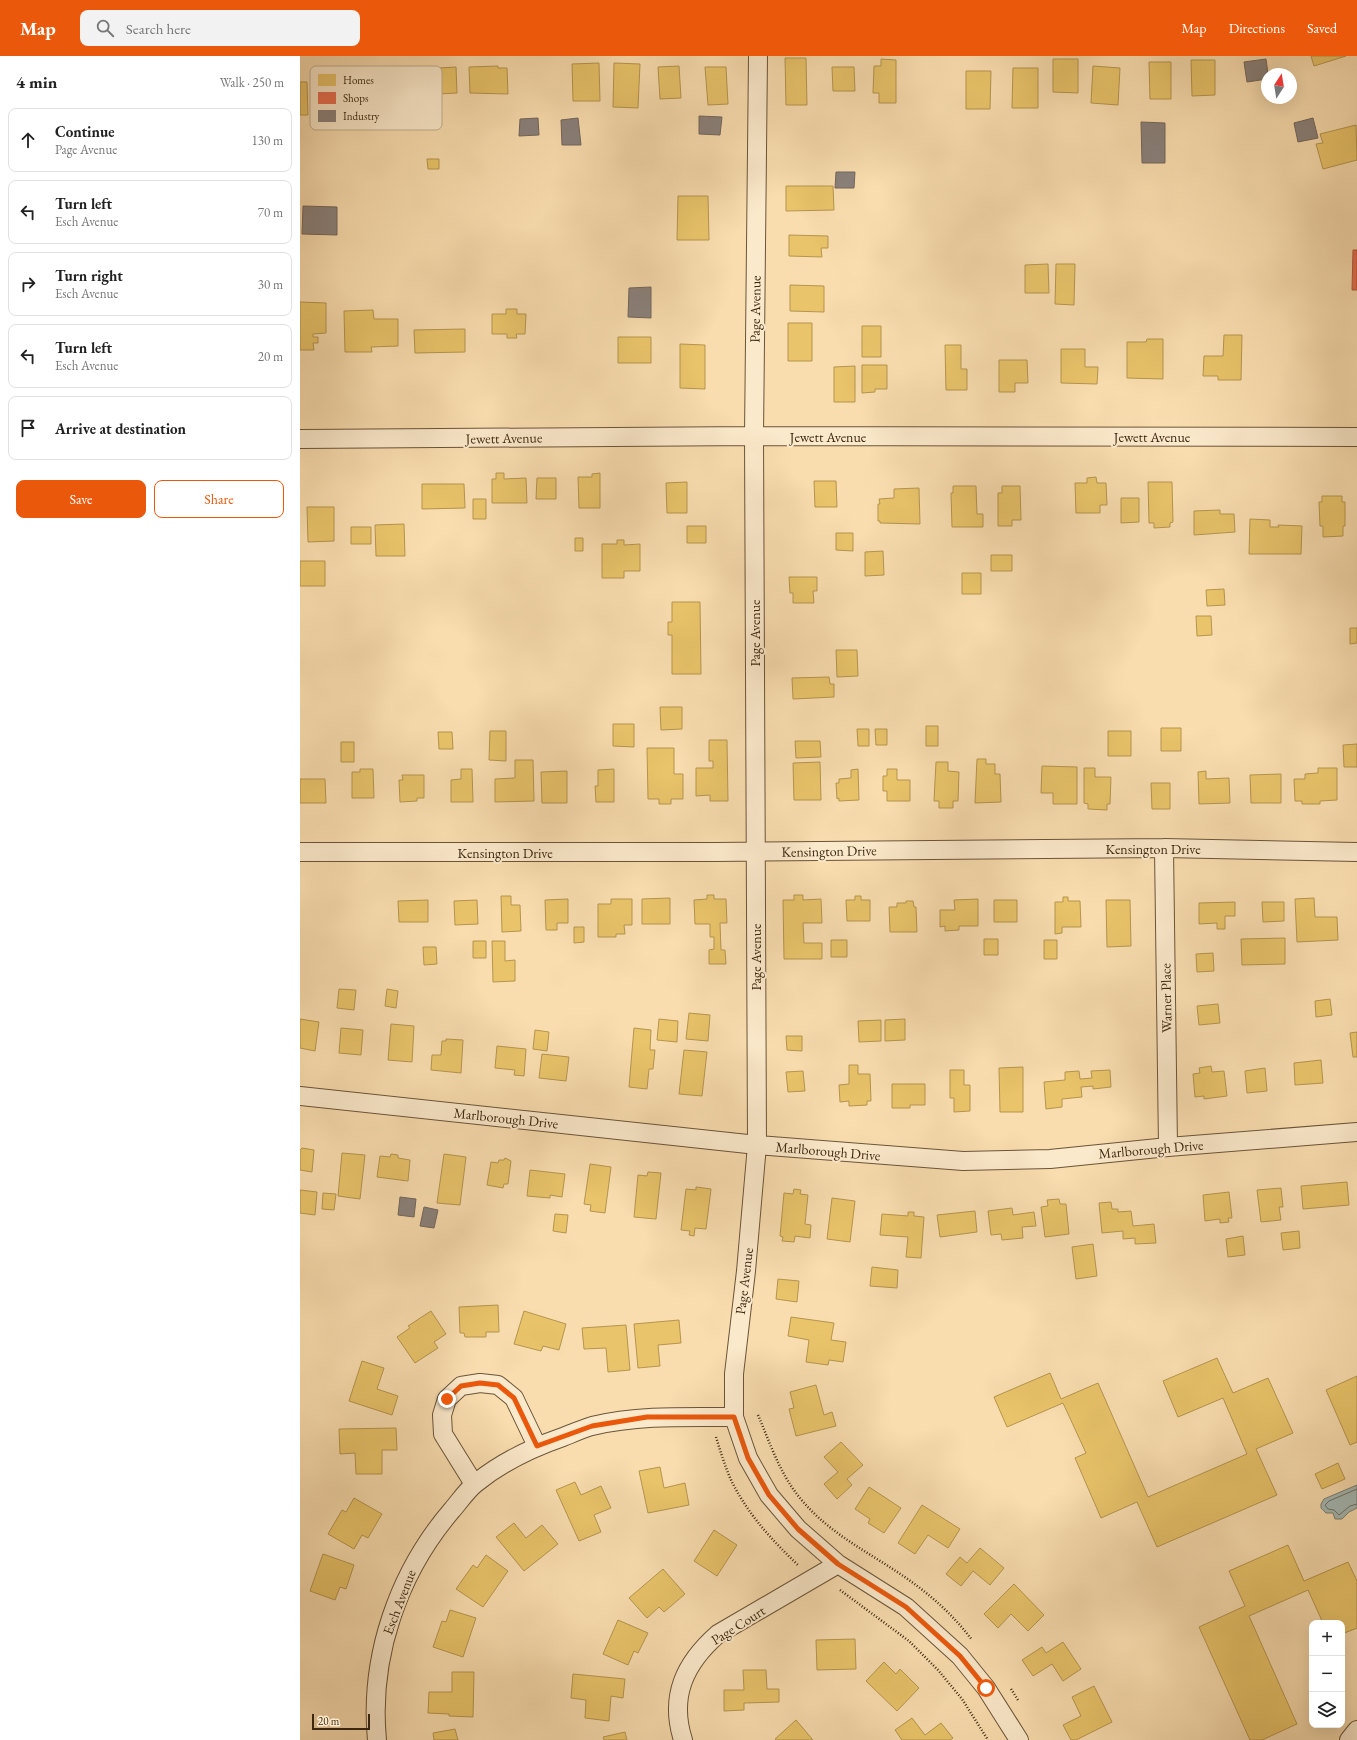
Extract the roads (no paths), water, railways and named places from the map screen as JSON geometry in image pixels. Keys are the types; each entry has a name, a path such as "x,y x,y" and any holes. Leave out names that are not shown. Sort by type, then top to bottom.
{"street":[{"name":"Page Avenue","path":"758,56 754,436 757,1145 746,1271 734,1374 734,1417 748,1458 769,1495 798,1529 838,1564 906,1607 960,1656 986,1688 1019,1740"},
{"name":"Jewett Avenue","path":"300,439 754,436 1357,437"},
{"name":"Kensington Drive","path":"300,852 756,852 1164,848 1357,852"},
{"name":"Warner Place","path":"1164,848 1168,1147"},
{"name":"Marlborough Drive","path":"300,1096 757,1145 963,1161 1050,1158 1357,1132"},
{"path":"474,1484 443,1434 442,1415 447,1399 461,1386 480,1383 498,1385 514,1398 537,1446"},
{"name":"Esch Avenue","path":"377,1740 375,1720 376,1690 386,1631 410,1570 441,1523 474,1484 503,1463 537,1446 592,1426 647,1417 734,1417"},
{"name":"Page Court","path":"683,1740 677,1706 682,1682 691,1663 702,1648 718,1634 838,1564"},
{"path":"1349,1740 1357,1730"}],"water":[{"path":"1357,1485 1357,1508 1349,1512 1342,1519 1335,1519 1333,1513 1326,1513 1321,1508 1321,1504 1324,1499"}]}
